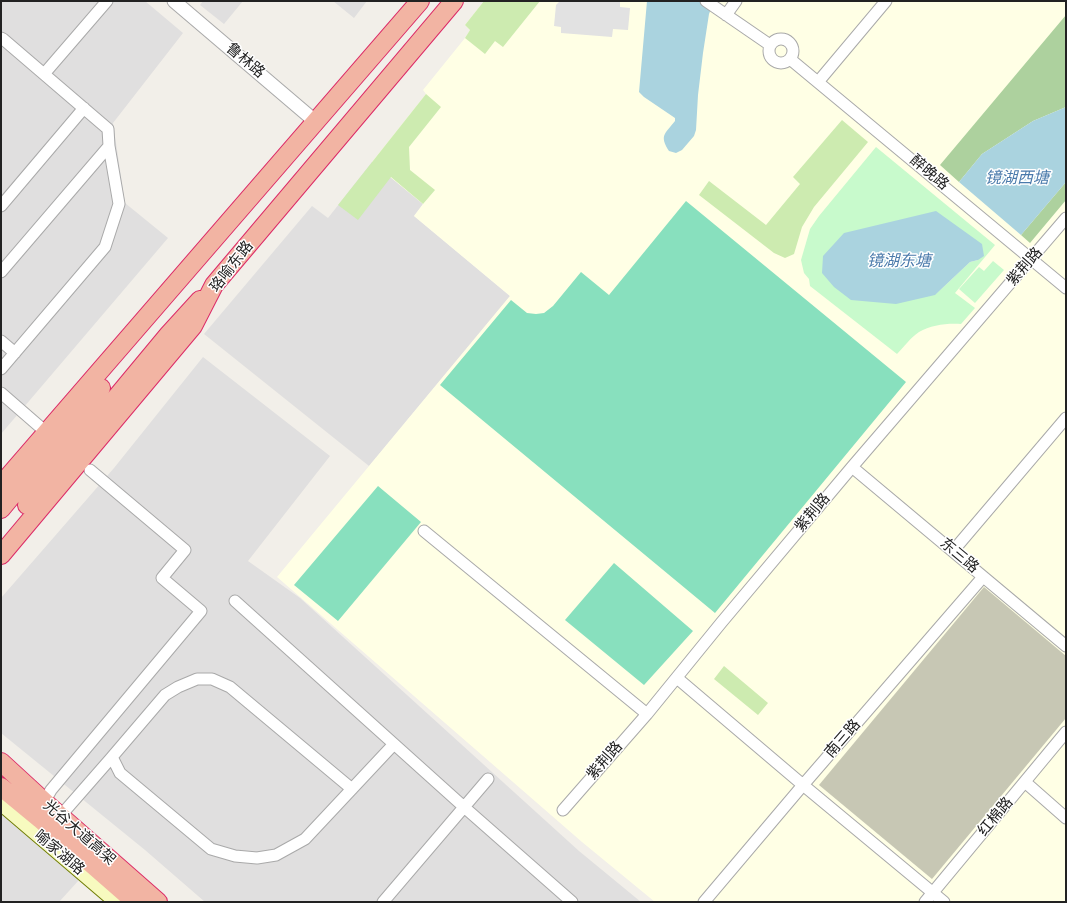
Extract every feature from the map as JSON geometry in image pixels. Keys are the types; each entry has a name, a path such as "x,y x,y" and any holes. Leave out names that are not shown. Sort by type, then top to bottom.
{"highway":[{"name":"珞喻东路","path":"1,485 420,1"},
{"name":"珞喻东路","path":"1,555 193,326 214,285 454,1"},
{"path":"1,509 156,322 168,306 192,265"},
{"path":"1,536 169,334 214,285"},
{"name":"光谷大道高架","path":"1,762 158,902"},
{"name":"光谷大道高架","path":"1,787 135,902"}],"main road":[{"path":"1,762 168,902"},
{"name":"喻家湖路","path":"1,803 117,902"}],"street":[{"path":"44,74 107,1"},
{"path":"706,1 770,45"},
{"path":"726,15 736,1"},
{"path":"818,82 886,1"},
{"name":"鲁林路","path":"179,3 316,122"},
{"path":"1,38 108,129 109,146 119,204 105,247 1,369"},
{"path":"782,39 789,42 793,48 790,59 784,63 773,60 769,53 772,42 782,39"},
{"name":"醉晚路","path":"790,59 1066,288"},
{"path":"1,206 84,108"},
{"path":"1,272 109,146"},
{"name":"紫荆路","path":"563,810 647,714 720,623 852,467 1066,218"},
{"path":"1,341 15,353"},
{"path":"1,393 47,433"},
{"path":"953,551 1066,418"},
{"name":"东三路","path":"852,467 1066,646"},
{"path":"46,799 51,790 201,611 162,578 185,550 90,470"},
{"path":"424,531 647,714"},
{"name":"南三路","path":"704,902 802,785 983,577"},
{"path":"235,601 572,902"},
{"path":"677,678 802,785 944,902"},
{"path":"63,813 165,695 178,687 197,679 212,679 230,687 352,788"},
{"name":"红棉路","path":"926,902 1066,732"},
{"path":"112,757 120,773 211,849 235,856 257,858 276,855 305,839 394,744"},
{"path":"383,902 488,779"},
{"path":"1025,782 1066,818"}],"shaded area":[{"path":"1,1 145,1 183,33 113,123 125,203 168,238 1,434"},
{"path":"203,1 243,1 224,24 200,5"},
{"path":"333,1 367,1 354,18"},
{"path":"484,1 1066,1 1066,902 655,902 582,842 277,577 510,296 414,216 423,204 372,162 426,94 423,90 465,38 470,30 465,25"},
{"path":"560,1 620,1 620,7 630,8 628,30 613,29 612,37 561,33 561,27 554,26 556,5"},
{"path":"372,162 423,204 414,216 510,296 369,466 204,334 312,206 328,218"},
{"path":"203,357 330,456 248,561 300,598 579,851 641,902 205,902 145,850 1,733 1,598 114,468"},
{"path":"984,587 1066,656 1066,718 932,879 819,785"},
{"path":"1,805 21,822 79,880 59,902 1,902"}],"green space":[{"path":"484,1 540,1 503,47 495,41 485,54 465,38 470,30 465,25"},
{"path":"1066,15 1066,107 1033,121 982,154 959,182 940,165"},
{"path":"426,94 441,107 409,147 410,170 435,190 423,204 391,177 358,220 338,205"},
{"path":"842,120 868,142 814,207 802,227 794,254 785,258 774,253 699,195 709,181 766,225 800,184 793,177"},
{"path":"876,147 995,245 955,293 975,308 961,324 939,325 919,332 897,354 810,286 809,279 804,273 801,260 810,229","holes":["982,244 978,260 970,262 935,295"]},
{"path":"1066,182 1066,200 1030,243 1021,235"},
{"path":"686,201 906,382 715,613 440,385 511,300 527,313 544,313 553,306 581,272 609,295"},
{"path":"993,261 1004,270 975,303 959,289 979,267 984,271"},
{"path":"378,486 421,522 338,621 294,585"},
{"path":"614,563 693,631 644,685 565,620"},
{"path":"724,666 768,703 758,715 714,679"}],"water":[{"path":"647,1 714,1 709,14 703,53 696,130 694,136 682,150 676,153 669,151 664,141 664,135 675,121 675,118 639,92"},
{"name":"镜湖西塘","path":"1066,107 1066,182 1021,235 959,182 982,154 1033,121"},
{"name":"镜湖东塘","path":"936,211 982,244 984,256 978,260 970,262 935,295 896,304 851,300 834,287 822,273 823,256 844,233"}]}
